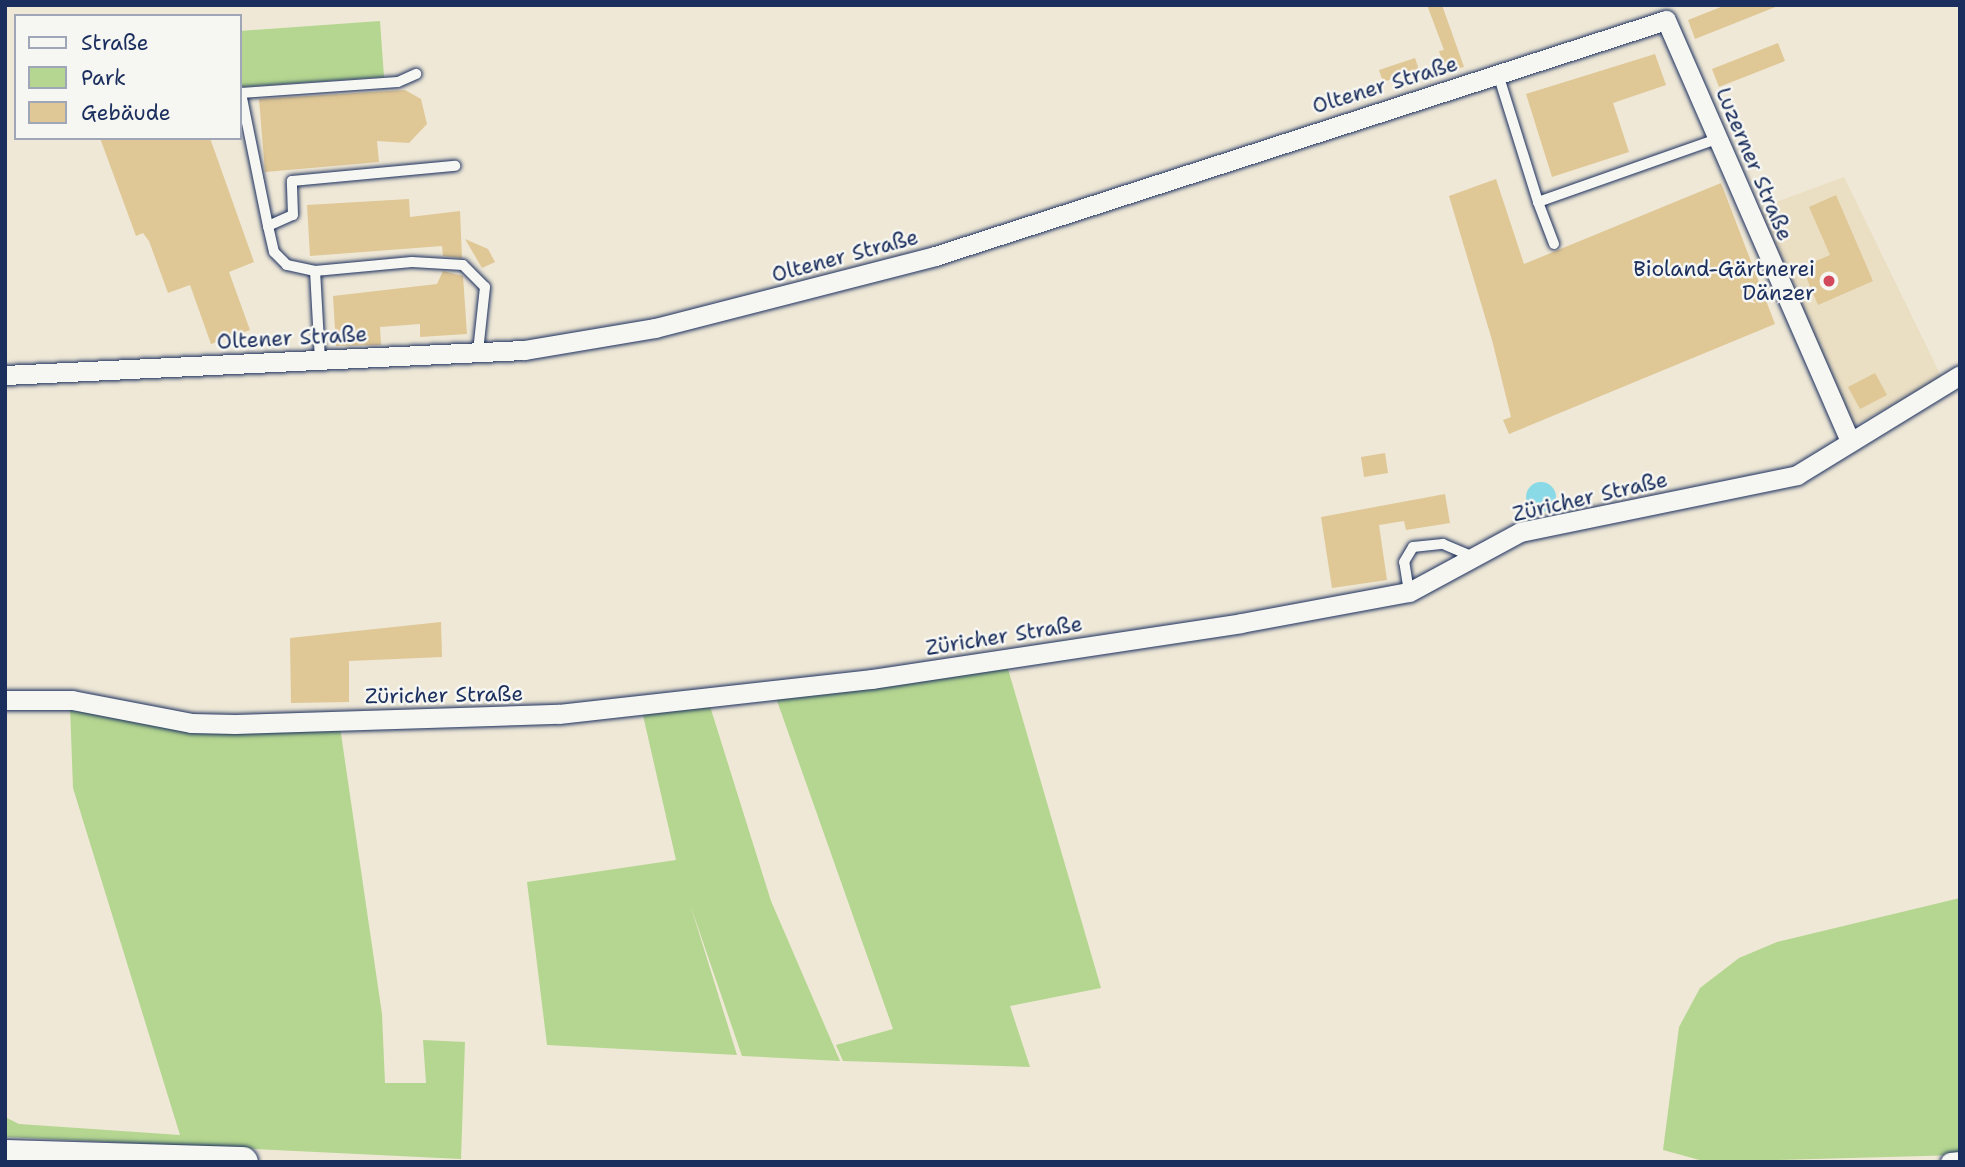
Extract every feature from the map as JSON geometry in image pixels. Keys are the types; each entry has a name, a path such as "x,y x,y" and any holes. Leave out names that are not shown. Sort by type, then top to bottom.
{"main road":[{"path":"5,1155 243,1162"}],"street":[{"name":"Oltener Straße","path":"5,376 478,351 616,335 815,288 1666,20"},
{"name":"Luzerner Straße","path":"1666,20 1721,138 1850,441"},
{"name":"Züricher Straße","path":"5,700 72,700 191,723 559,715 872,679 1409,592 1520,532 1797,475 1960,375"},
{"path":"1950,1162 1960,1161"}],"lane":[{"path":"242,93 398,82 416,74"},
{"path":"1498,74 1554,244"},
{"path":"242,98 274,252 287,265 315,271 412,262 463,265 485,287 478,351"},
{"path":"1538,202 1721,138"},
{"path":"268,226 293,215 292,181 456,166"},
{"path":"315,271 320,359"},
{"path":"1409,592 1404,562 1413,547 1443,544 1474,558"}],"shaded area":[{"path":"1844,177 1942,378 1853,426 1754,210"}],"green space":[{"path":"380,21 384,77 242,87 242,31"},
{"path":"1006,662 1101,988 1010,1006 1030,1067 843,1061 836,1045 893,1029 775,695"},
{"path":"709,703 771,901 840,1061 742,1056 690,904 737,1055 547,1045 527,882 676,860 642,711"},
{"path":"70,706 340,727 382,1014 385,1083 426,1083 423,1040 465,1042 461,1159 5,1137 5,1117 19,1124 180,1135 73,788"},
{"path":"1960,898 1960,1155 1707,1162 1663,1150 1679,1027 1700,988 1739,958 1777,942"}],"water":[{"path":"1541,482 1552,486 1556,497 1552,508 1541,512 1530,508 1526,497 1530,486"}],"building":[{"path":"1427,5 1442,5 1464,67 1446,72 1439,51 1444,50"},
{"path":"1726,5 1778,6 1695,39 1688,20"},
{"path":"1778,43 1785,61 1719,87 1712,69"},
{"path":"1655,54 1666,85 1613,103 1629,152 1552,177 1526,94"},
{"path":"1415,58 1419,70 1383,82 1379,70"},
{"path":"405,90 421,99 427,124 409,143 377,141 379,162 265,172 259,99"},
{"path":"101,140 211,140 254,262 229,272 250,330 211,344 190,285 168,293 149,241 143,233 136,236"},
{"path":"1496,179 1524,264 1721,183 1775,324 1509,434 1503,420 1511,417 1492,340 1449,196"},
{"path":"1836,195 1873,281 1818,305 1802,267 1830,255 1809,207"},
{"path":"409,199 410,217 460,211 462,258 443,256 442,246 310,256 307,205"},
{"path":"465,239 488,249 495,262 482,268"},
{"path":"443,271 463,276 467,334 420,337 420,324 380,327 381,345 336,346 333,296 437,284"},
{"path":"1875,373 1887,395 1860,409 1848,387"},
{"path":"1385,453 1388,473 1364,477 1361,457"},
{"path":"1445,494 1450,523 1406,530 1404,521 1379,525 1387,580 1332,588 1321,517"},
{"path":"441,622 442,657 349,661 349,702 291,703 290,638"}],"place":[{"name":"Bioland-Gärtnerei Dänzer","path":"1829,281"}]}
